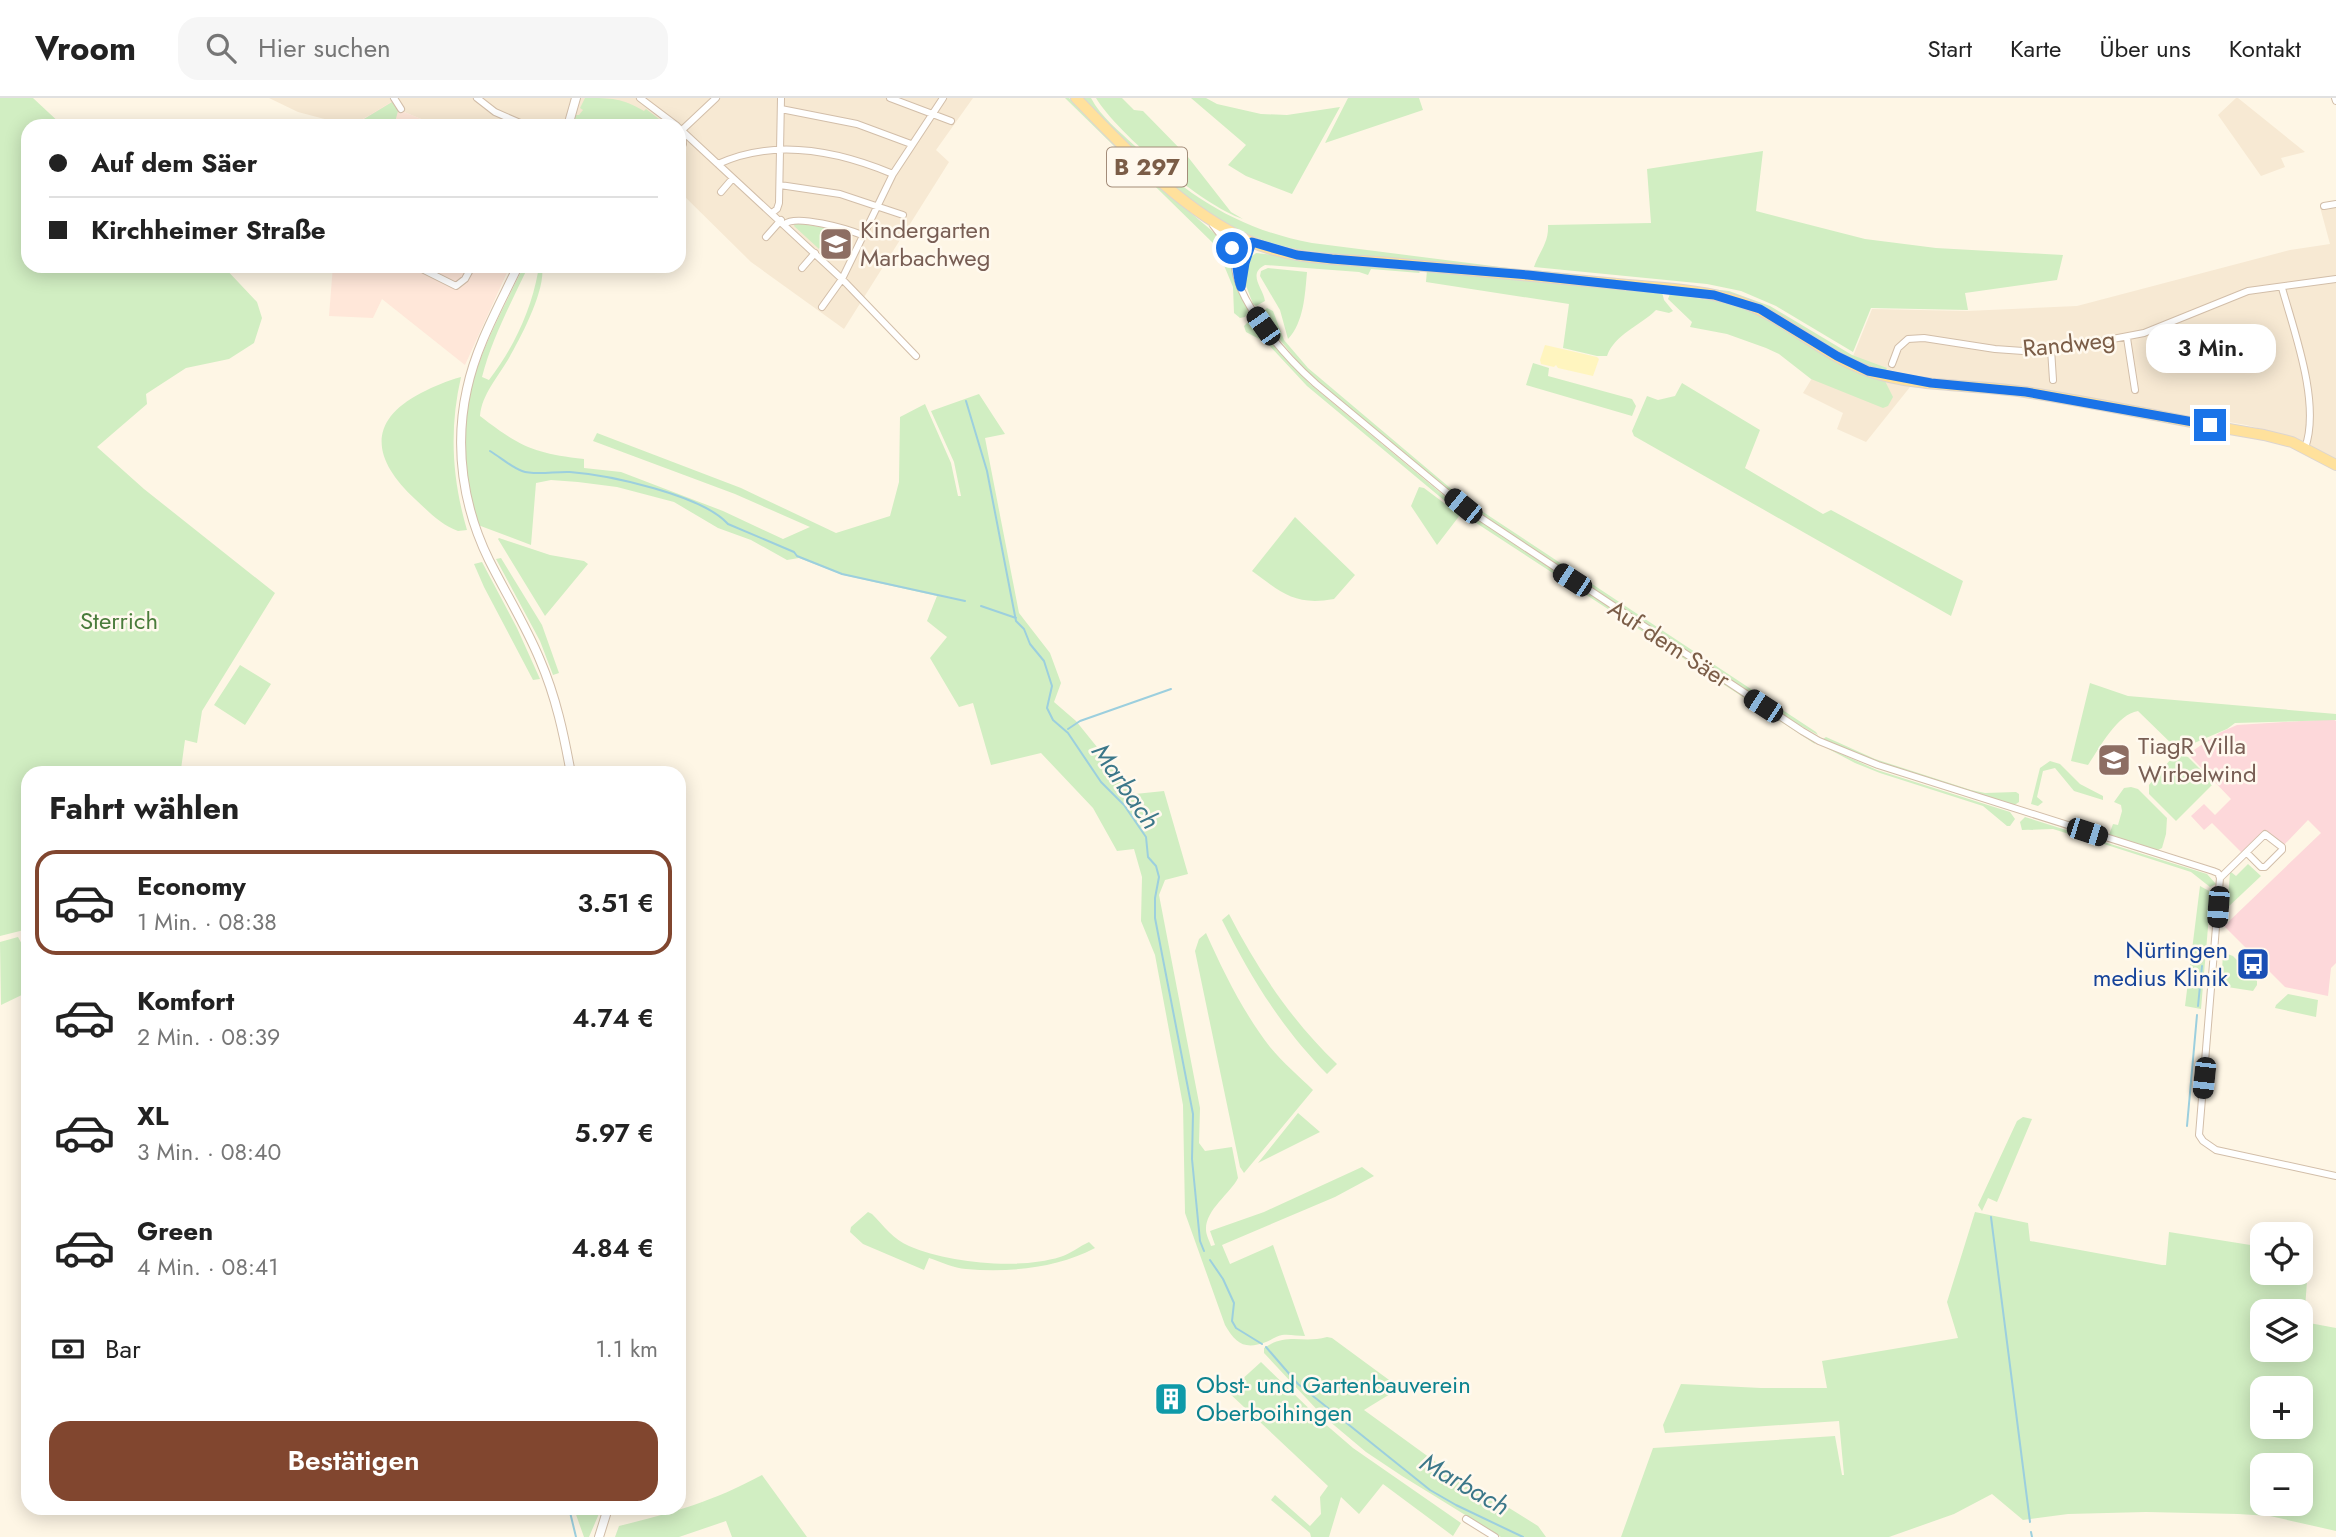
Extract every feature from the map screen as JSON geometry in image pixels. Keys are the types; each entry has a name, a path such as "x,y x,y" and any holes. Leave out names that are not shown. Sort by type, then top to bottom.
{"main road":[{"name":"B 297","path":"1076,98 1182,199 1207,219 1248,241 1297,255 1528,275 1714,295 1760,309 1837,356 1868,371 1931,383 2026,392 2275,437 2305,448 2336,465"}],"street":[{"path":"394,98 401,109"},
{"path":"477,98 495,112 511,119"},
{"path":"570,119 576,98"},
{"path":"640,98 667,119"},
{"path":"686,122 716,98"},
{"path":"772,212 777,209 779,202 781,98"},
{"path":"890,98 951,121"},
{"path":"822,307 842,279 893,174 943,98"},
{"path":"781,109 858,124 911,144"},
{"path":"686,134 783,222 916,356"},
{"path":"718,164 742,154 781,148 849,158 893,174"},
{"path":"721,192 733,178"},
{"path":"780,186 812,188 859,199 904,215"},
{"path":"2324,206 2336,204"},
{"path":"1207,219 1236,254 1248,241"},
{"path":"766,237 783,222 791,220 862,235"},
{"path":"1241,287 1248,241"},
{"path":"802,268 815,253"},
{"name":"Auf dem Säer","path":"1236,254 1237,276 1259,320 1295,365 1359,421 1463,506 1802,731 1819,741 1878,765 2213,871 2218,873 2220,878"},
{"path":"430,273 456,286 466,279 469,273"},
{"path":"515,273 481,344 467,387 462,419 461,454 465,488 483,546 529,636 550,685 569,766"},
{"name":"Randweg","path":"1892,364 1902,343 1916,338 1995,349 2052,349 2144,334 2248,291 2336,279"},
{"path":"2282,288 2303,357 2309,432 2305,448"},
{"path":"2127,338 2135,390"},
{"path":"2052,349 2053,380"},
{"path":"2247,853 2261,867 2265,867 2282,847 2265,834 2220,878 2199,1135 2216,1150 2336,1176"},
{"path":"599,1537 606,1515"},
{"path":"1466,1519 1495,1537"}],"shaded area":[{"path":"269,98 973,98 936,150 949,162 844,329 751,262 686,198 686,119 421,119 397,109 392,102 363,119 324,119 298,112"},
{"path":"2236,98 2305,152 2281,158 2285,167 2261,176 2218,115"},
{"path":"392,101 397,109 421,119 363,119"},
{"path":"2336,204 2336,461 2296,438 2246,425 2113,402 1918,377 1866,442 1837,429 1843,413 1803,393 1814,375 1847,371 1872,309 1967,311 2077,306 2290,250 2330,244 2320,207"},
{"name":"Kindergarten Marbachweg","path":"832,229 848,233 852,240 843,259 833,260 825,250 819,249"},
{"path":"332,273 507,273 465,365 382,299 373,318 329,316"},
{"path":"2333,719 2336,721 2336,963 2331,968 2328,996 2285,987 2224,926 2321,833 2308,820 2283,846 2266,830 2242,853 2212,823 2204,830 2191,816 2204,804 2215,815 2231,799 2188,754 2219,733 2237,725"}],"green space":[{"name":"Sterrich","path":"0,98 33,98 56,119 21,119 21,273 230,273 257,302 262,318 254,343 229,359 186,368 146,394 147,404 97,447 144,489 275,593 202,711 197,743 185,740 181,766 21,766 21,931 0,936"},
{"path":"585,98 603,98 629,103 644,111 646,109 659,119 574,119 583,110 580,108"},
{"path":"1065,98 1069,98 1171,196 1218,236 1231,252 1234,277 1249,311 1245,317 1240,318 1234,313 1233,287 1216,246"},
{"path":"1083,98 1091,98 1111,124 1155,164 1195,195 1260,229 1312,243 1524,270 1329,254 1261,240 1222,221 1179,190 1139,155"},
{"path":"1096,98 1122,98 1134,110 1143,111 1188,157 1231,212 1243,219 1206,200 1163,167 1123,130"},
{"path":"1191,98 1206,98 1217,104 1261,114 1287,115 1340,107 1292,194 1246,176 1228,165 1246,145"},
{"path":"1348,98 1419,98 1423,110 1325,143"},
{"path":"392,102 398,111 396,119 364,119"},
{"path":"1763,151 1756,211 1865,239 1936,248 2063,255 2057,280 1965,293 1968,310 1871,308 1853,352 1776,306 1741,291 1707,284 1534,267 1545,242 1548,225 1651,223 1647,169"},
{"path":"795,223 832,229 819,249 794,226"},
{"path":"1256,253 1418,270 1420,273 1371,269 1368,275 1359,272 1265,265 1257,273 1257,277 1265,301 1256,306 1245,283 1250,258"},
{"path":"1268,268 1307,272 1301,316 1288,339 1280,310 1260,276 1261,271"},
{"path":"1427,270 1662,292 1664,300 1673,311 1669,313 1656,310 1622,336 1607,356 1597,356 1563,348 1569,304 1426,282"},
{"path":"1533,270 1729,291 1770,306 1852,355 1893,372 1892,374 1848,358 1752,302 1531,272"},
{"path":"521,273 525,273 486,363 482,377 489,380 513,342 526,315 538,273 542,273 532,313 487,393 480,416 528,447 584,459 584,468 621,472 723,511 783,539 810,527 735,494 593,441 597,433 741,488 836,533 890,516 899,482 900,417 925,404 951,463 958,496 961,496 954,462 931,411 979,394 1005,434 985,438 1019,613 1050,653 1061,683 1054,702 1076,721 1135,794 1164,791 1188,874 1165,880 1159,895 1200,1108 1199,1143 1205,1151 1232,1147 1238,1178 1209,1216 1206,1230 1211,1246 1215,1245 1210,1231 1264,1212 1362,1167 1374,1176 1335,1197 1222,1245 1230,1264 1273,1245 1305,1336 1282,1335 1266,1342 1247,1345 1237,1341 1225,1325 1185,1213 1183,1105 1155,955 1141,921 1142,877 1134,849 1117,851 1093,808 1041,753 991,765 973,703 959,707 930,658 947,637 927,621 937,596 843,575 799,558 787,560 751,540 718,528 674,502 617,487 551,480 536,483 531,545 478,525 469,486 465,420 471,390 492,332"},
{"path":"1670,294 1722,302 1751,311 1885,381 1893,397 1888,406 1883,408 1811,379 1779,354 1766,348 1727,334 1690,327 1692,322 1668,299"},
{"path":"1267,308 1273,311 1284,340 1308,368 1462,498 1318,383 1262,318 1261,313"},
{"path":"1250,320 1256,322 1310,384 1454,504 1451,506 1307,386 1267,343 1246,332 1244,326"},
{"path":"1533,363 1549,368 1548,376 1632,399 1636,406 1632,416 1526,385"},
{"path":"461,377 455,416 454,454 458,492 467,530 458,531 435,517 401,485 384,456 382,443 384,429 391,416 403,404 431,388"},
{"path":"1682,383 1760,430 1745,468 1823,514 1831,510 1963,581 1951,616 1634,436 1632,431 1647,396 1658,400 1675,396"},
{"path":"1419,487 1460,515 1437,545 1411,506"},
{"path":"1471,504 1818,735 1792,721 1513,537 1470,507"},
{"path":"1470,514 1814,742 1815,744 1467,517"},
{"path":"1295,517 1355,575 1334,599 1309,601 1290,596 1252,571"},
{"path":"499,538 550,555 588,564 545,616"},
{"path":"501,558 542,625 559,673 553,675 540,641 496,559"},
{"path":"482,562 540,679 533,680 484,587 474,564"},
{"path":"240,665 271,684 245,725 214,705"},
{"path":"2090,683 2128,696 2336,714 2336,720 2235,723 2178,750 2138,711 2123,718 2116,725 2088,765 2071,761"},
{"path":"1826,737 1875,759 1971,790 1985,793 2016,792 2019,794 2019,802 2013,806 1873,762 1823,739"},
{"path":"1821,745 1877,770 2010,812 2015,819 2007,826 1983,806 1880,773"},
{"path":"2179,755 2188,757 2214,783 2176,821 2149,794 2149,785 2171,759"},
{"path":"2050,761 2060,764 2080,784 2103,796 2103,800 2074,791 2055,768 2043,771 2037,797 2043,802 2038,806 2031,804 2040,768"},
{"path":"2124,788 2138,789 2167,818 2166,834 2162,848 2158,850 2109,835 2113,824 2118,825 2122,811 2121,805 2114,802"},
{"path":"2025,817 2101,841 2101,844 2053,829 2022,830 2020,822"},
{"path":"2104,842 2207,874 2216,884 2210,887 2191,872"},
{"path":"2248,864 2261,876 2227,908 2230,873 2236,876"},
{"path":"2200,886 2211,892 2201,1009 2185,1006"},
{"path":"1229,914 1277,994 1305,1030 1337,1064 1327,1074 1281,1020 1256,982 1222,920"},
{"path":"1206,933 1235,992 1260,1034 1313,1090 1244,1173 1240,1167 1195,951 1199,939"},
{"path":"18,937 21,942 21,995 1,1005 0,942"},
{"path":"2225,953 2233,956 2257,981 2253,991 2221,986"},
{"path":"2288,994 2318,1000 2316,1017 2275,1008"},
{"path":"1298,1113 1320,1132 1258,1163"},
{"path":"2023,1117 2032,1119 1997,1202 1988,1198 1982,1211 1978,1205 2017,1121"},
{"path":"868,1212 904,1243 944,1257 984,1263 1024,1263 1060,1257 1089,1242 1095,1248 1065,1260 1032,1268 966,1269 929,1258 924,1270 863,1244 850,1232 851,1227"},
{"path":"1975,1212 2028,1223 2030,1241 2162,1265 2166,1265 2169,1232 2250,1245 2250,1285 2307,1285 2306,1299 2250,1299 2250,1362 2313,1362 2313,1324 2336,1328 2336,1531 2270,1516 2313,1516 2313,1453 2250,1453 2250,1515 2146,1512 2068,1514 2023,1520 1992,1494 1954,1514 1889,1537 1621,1537 1653,1448 1835,1436 1844,1475 1839,1421 1665,1433 1663,1425 1681,1384 1827,1388 1822,1361 1958,1338 1947,1302"},
{"path":"1327,1337 1400,1388 1364,1410 1437,1463 1538,1526 1546,1537 1501,1537 1402,1476 1366,1452 1322,1415 1264,1353 1264,1348 1280,1341"},
{"path":"1261,1362 1353,1448 1461,1523 1453,1536 1383,1484 1359,1514 1341,1497 1329,1537 1311,1537 1310,1533 1271,1500 1275,1495 1310,1526 1321,1514 1320,1497 1328,1486 1228,1392"},
{"path":"762,1475 807,1537 732,1537 726,1521 679,1537 615,1537 619,1526 661,1515 686,1515 686,1507"},
{"path":"576,1515 598,1515 589,1537 584,1537"}],"sand":[{"path":"1545,345 1597,357 1599,359 1593,376 1558,368 1556,365 1554,367 1541,364"}],"waterway":[{"name":"Marbach","path":"966,401 987,471 1016,621 1044,661 1052,686 1047,708 1053,720 1068,733 1101,782 1124,805 1146,837 1148,857 1156,866 1159,877 1155,918 1193,1114 1192,1159 1200,1241 1204,1251"},
{"path":"490,451 522,471 587,474 654,488 698,504 728,524 842,574 965,601"},
{"path":"981,606 1016,618"},
{"path":"1068,729 1080,721 1171,689"},
{"path":"2198,1006 2202,966"},
{"path":"2187,1126 2197,1015"},
{"path":"1991,1217 2030,1522"},
{"name":"Marbach","path":"1210,1260 1234,1303 1232,1321 1236,1328 1262,1344"},
{"name":"Marbach","path":"1266,1347 1298,1384 1430,1490 1523,1537"},
{"path":"571,1515 576,1537"},
{"path":"2031,1532 2032,1537"}],"place":[{"name":"Kindergarten Marbachweg","path":"836,244"},
{"name":"TiagR Villa Wirbelwind","path":"2114,760"},
{"name":"Nürtingen medius Klinik","path":"2253,964"},
{"name":"Obst- und Gartenbauverein Oberboihingen","path":"1171,1399"}],"route":[{"path":"1232,248 1236,254 1235,265 1241,287 1242,274 1252,242 1297,255 1528,275 1714,295 1760,309 1837,356 1868,371 1931,383 2026,392 2210,425"}]}
